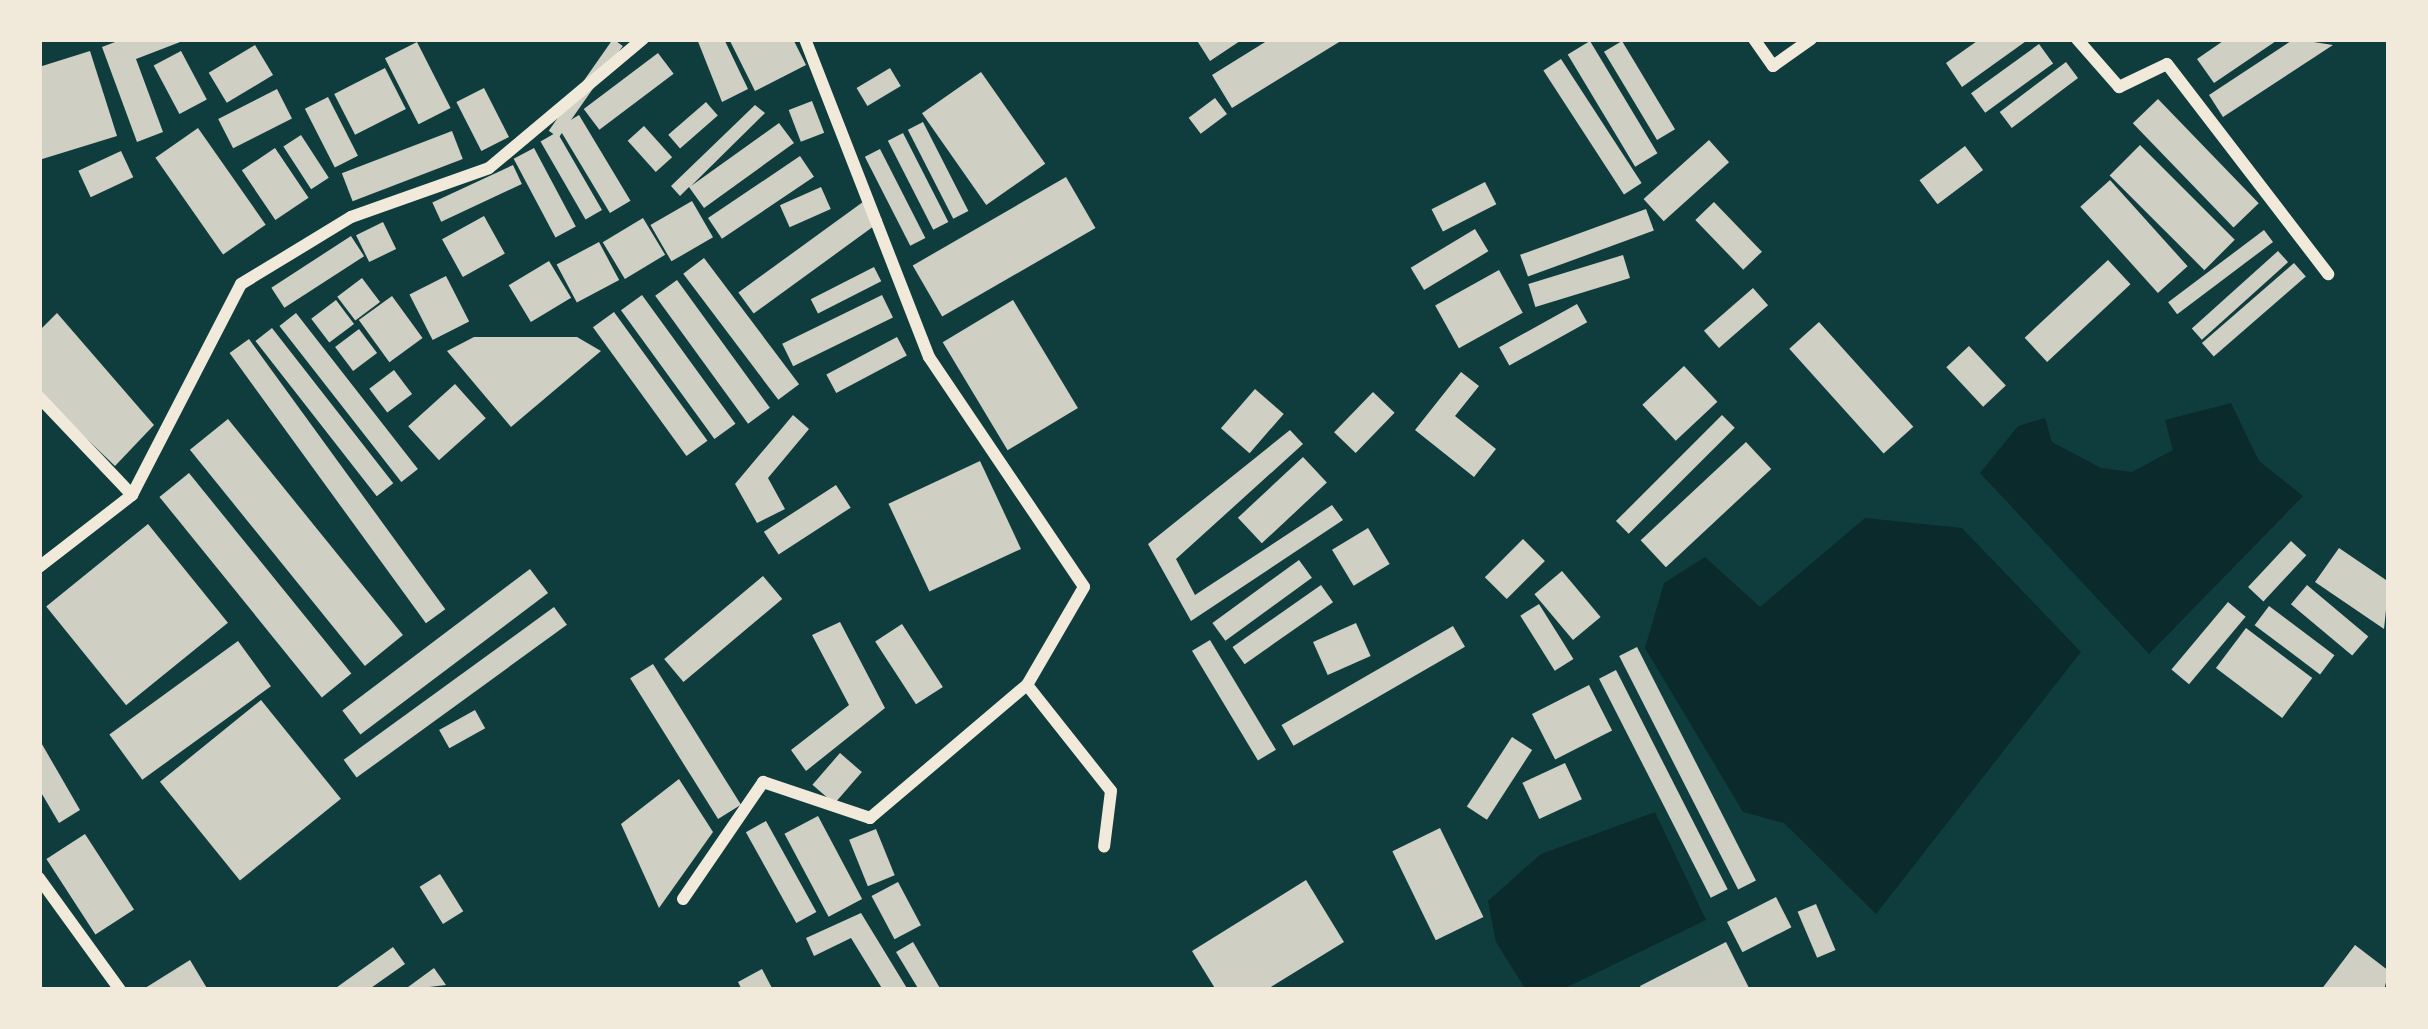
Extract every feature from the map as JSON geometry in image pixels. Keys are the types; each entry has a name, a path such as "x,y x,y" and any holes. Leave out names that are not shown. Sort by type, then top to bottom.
{"street":[{"path":"39,567 132,494 241,284 351,217 489,168 643,39"},
{"path":"683,899 763,782 870,818 1027,685 1084,587 929,357 805,39"},
{"path":"1754,39 1773,66 1810,39"},
{"path":"2077,39 2119,87 2167,64 2328,274"},
{"path":"39,397 132,494"},
{"path":"1027,685 1111,791 1104,847"},
{"path":"39,878 120,990"}],"water":[{"path":"2231,403 2259,461 2303,496 2149,654 1980,473 2018,426 2045,418 2052,442 2101,468 2132,472 2173,450 2165,420"},
{"path":"1865,518 1962,528 2081,652 1876,914 1784,823 1743,812 1645,648 1664,583 1705,557 1760,607"},
{"path":"1655,812 1706,920 1561,990 1526,990 1496,942 1488,901 1541,854"}],"building":[{"path":"123,39 188,39 136,59 163,132 137,142 102,47"},
{"path":"613,39 623,46 559,138 549,131"},
{"path":"697,39 724,39 748,89 722,102"},
{"path":"729,39 793,39 806,65 755,91"},
{"path":"1196,39 1243,39 1210,61"},
{"path":"1270,39 1344,39 1232,108 1212,75"},
{"path":"1980,39 2029,39 1962,87 1946,63"},
{"path":"2226,39 2279,39 2214,83 2197,59"},
{"path":"2294,39 2333,45 2223,117 2209,95"},
{"path":"1590,41 1657,153 1635,167 1568,54"},
{"path":"1622,41 1675,129 1657,140 1604,52"},
{"path":"417,42 451,108 419,124 385,58"},
{"path":"2039,44 2053,63 1985,113 1971,93"},
{"path":"255,45 273,75 227,103 209,73"},
{"path":"90,51 117,136 39,160 39,67"},
{"path":"181,51 207,100 179,114 154,66"},
{"path":"658,53 674,74 599,130 584,109"},
{"path":"1561,59 1642,183 1624,195 1543,70"},
{"path":"2066,62 2078,78 2012,128 2000,112"},
{"path":"385,68 406,109 355,135 334,94"},
{"path":"890,68 901,86 867,106 857,88"},
{"path":"981,72 1045,164 986,205 922,113"},
{"path":"484,88 509,137 481,151 456,102"},
{"path":"277,89 292,118 233,148 218,119"},
{"path":"328,97 358,156 335,168 305,109"},
{"path":"1215,98 1227,114 1201,134 1189,118"},
{"path":"2158,99 2259,203 2234,228 2133,123"},
{"path":"812,101 824,133 801,142 789,110"},
{"path":"706,102 718,116 680,148 668,135"},
{"path":"755,105 765,113 691,186 779,123 794,143 704,208 689,187 680,196 671,186"},
{"path":"579,115 631,201 610,213 558,127"},
{"path":"923,122 968,211 953,219 908,130"},
{"path":"644,126 672,157 656,172 628,141"},
{"path":"198,128 266,225 223,254 155,158"},
{"path":"452,131 463,159 353,201 342,173"},
{"path":"557,132 602,210 586,219 541,142"},
{"path":"903,133 948,222 933,230 888,141"},
{"path":"301,135 329,178 311,189 283,146"},
{"path":"1709,140 1729,162 1664,221 1644,199"},
{"path":"2140,145 2235,240 2204,270 2110,175"},
{"path":"1965,146 1983,170 1938,204 1919,180"},
{"path":"275,148 309,198 275,220 242,170"},
{"path":"534,148 576,227 555,237 514,159"},
{"path":"880,149 925,238 910,246 865,157"},
{"path":"121,151 133,177 91,197 78,171"},
{"path":"800,156 814,177 722,239 708,218"},
{"path":"513,165 522,184 441,222 432,203"},
{"path":"1066,177 1096,228 942,317 913,266"},
{"path":"2110,180 2188,266 2158,293 2080,207"},
{"path":"1485,182 1496,204 1443,232 1432,209"},
{"path":"821,187 831,209 790,227 780,205"},
{"path":"867,199 882,220 754,313 738,292"},
{"path":"692,201 713,237 671,261 650,225"},
{"path":"1714,202 1762,252 1743,270 1695,220"},
{"path":"1646,209 1654,231 1528,276 1520,255"},
{"path":"484,216 505,254 463,277 442,239"},
{"path":"643,218 665,255 625,279 603,242"},
{"path":"383,222 396,249 369,262 356,235"},
{"path":"1475,229 1488,251 1424,290 1411,268"},
{"path":"2264,230 2273,242 2177,314 2168,302"},
{"path":"351,236 364,256 284,308 271,288"},
{"path":"599,242 619,280 577,303 557,265"},
{"path":"2278,251 2288,262 2202,340 2192,329"},
{"path":"1623,255 1630,278 1535,307 1528,284"},
{"path":"704,258 799,384 778,400 683,274"},
{"path":"2108,260 2131,284 2047,362 2025,338"},
{"path":"549,261 571,298 531,322 509,285"},
{"path":"2294,263 2306,277 2214,357 2202,343"},
{"path":"874,267 881,281 818,313 811,299"},
{"path":"1499,270 1523,313 1459,348 1435,305"},
{"path":"446,276 469,321 433,340 409,295"},
{"path":"362,278 380,302 355,321 337,297"},
{"path":"677,280 770,408 748,424 655,296"},
{"path":"1753,288 1768,305 1719,348 1704,331"},
{"path":"642,295 735,424 714,439 621,310"},
{"path":"882,295 893,317 793,366 782,344"},
{"path":"392,296 423,338 389,362 359,320"},
{"path":"336,300 354,324 329,343 311,319"},
{"path":"1013,300 1078,408 1008,450 943,342"},
{"path":"1577,304 1587,322 1509,366 1499,347"},
{"path":"614,312 707,441 686,456 593,327"},
{"path":"57,313 154,425 115,466 39,393 39,331"},
{"path":"296,313 418,469 401,482 279,326"},
{"path":"1819,322 1913,427 1884,454 1789,349"},
{"path":"272,328 393,483 377,496 255,341"},
{"path":"359,329 377,353 353,371 335,347"},
{"path":"474,337 577,337 601,351 511,427 447,351"},
{"path":"897,337 907,356 836,393 826,375"},
{"path":"249,339 445,609 426,623 230,353"},
{"path":"1969,346 2006,385 1983,407 1946,367"},
{"path":"1684,366 1717,402 1676,441 1642,405"},
{"path":"394,370 412,394 387,413 369,389"},
{"path":"1461,372 1479,386 1455,416 1496,449 1474,477 1415,430"},
{"path":"455,384 486,418 439,460 408,426"},
{"path":"1255,389 1284,414 1250,453 1221,428"},
{"path":"1373,392 1395,413 1356,453 1334,432"},
{"path":"793,415 809,429 768,478 785,509 757,523 735,484"},
{"path":"1722,415 1735,428 1629,534 1616,521"},
{"path":"228,419 403,635 365,666 190,450"},
{"path":"1290,430 1303,444 1176,559 1195,595 1332,505 1343,520 1191,621 1148,544"},
{"path":"1746,442 1771,469 1666,567 1641,540"},
{"path":"1303,457 1327,483 1262,543 1238,518"},
{"path":"980,461 1021,549 929,592 888,504"},
{"path":"189,473 351,674 322,697 159,497"},
{"path":"836,485 851,508 779,554 764,532"},
{"path":"148,524 228,623 126,705 46,606"},
{"path":"1368,528 1390,564 1354,586 1332,550"},
{"path":"1523,539 1545,561 1507,599 1485,577"},
{"path":"2291,541 2306,555 2263,601 2248,587"},
{"path":"2339,548 2389,582 2384,629 2315,582"},
{"path":"1299,560 1312,578 1225,641 1212,623"},
{"path":"530,569 548,593 360,734 342,710"},
{"path":"1562,571 1601,617 1573,640 1534,594"},
{"path":"763,576 782,599 683,682 664,659"},
{"path":"1321,585 1333,602 1245,664 1233,647"},
{"path":"2307,585 2368,636 2352,656 2291,604"},
{"path":"2228,602 2246,617 2189,684 2171,669"},
{"path":"1539,604 1573,659 1555,671 1520,616"},
{"path":"2269,606 2334,655 2320,675 2255,625"},
{"path":"554,607 567,625 357,778 344,760"},
{"path":"840,622 885,708 806,771 791,750 849,705 812,635"},
{"path":"1356,623 1371,656 1328,675 1313,642"},
{"path":"902,624 943,687 916,704 875,641"},
{"path":"1453,626 1465,647 1294,746 1282,725"},
{"path":"2246,628 2312,678 2282,718 2216,668"},
{"path":"1210,640 1276,750 1258,761 1192,651"},
{"path":"238,641 271,686 142,780 109,734"},
{"path":"1637,647 1756,880 1738,890 1619,656"},
{"path":"653,664 741,805 718,819 630,678"},
{"path":"1616,670 1728,889 1711,898 1599,679"},
{"path":"1589,685 1612,730 1555,759 1532,714"},
{"path":"261,700 341,799 240,881 160,782"},
{"path":"475,710 485,728 449,748 439,730"},
{"path":"1512,737 1532,750 1487,820 1467,807"},
{"path":"39,739 80,810 59,823 39,789"},
{"path":"840,753 862,772 834,804 812,785"},
{"path":"1565,763 1582,799 1539,819 1522,783"},
{"path":"679,779 713,832 659,908 621,824"},
{"path":"818,816 862,899 829,917 784,834"},
{"path":"766,821 816,912 796,923 746,832"},
{"path":"1440,828 1483,917 1436,940 1392,851"},
{"path":"876,829 895,875 868,886 849,840"},
{"path":"85,834 134,909 95,935 46,859"},
{"path":"440,874 463,911 443,924 420,887"},
{"path":"1306,880 1344,942 1266,990 1216,990 1192,951"},
{"path":"898,882 921,925 895,939 872,896"},
{"path":"1776,897 1791,927 1742,952 1727,922"},
{"path":"1816,904 1836,950 1817,958 1798,912"},
{"path":"861,913 908,990 883,990 851,938 814,956 806,938"},
{"path":"913,942 941,990 919,990 896,952"},
{"path":"1726,942 1750,990 1642,990 1640,986"},
{"path":"2355,945 2389,971 2384,990 2321,990"},
{"path":"393,947 405,964 368,990 333,990"},
{"path":"190,960 208,990 142,990"},
{"path":"434,968 446,985 404,990"},
{"path":"762,969 773,990 742,990 738,982"}]}
